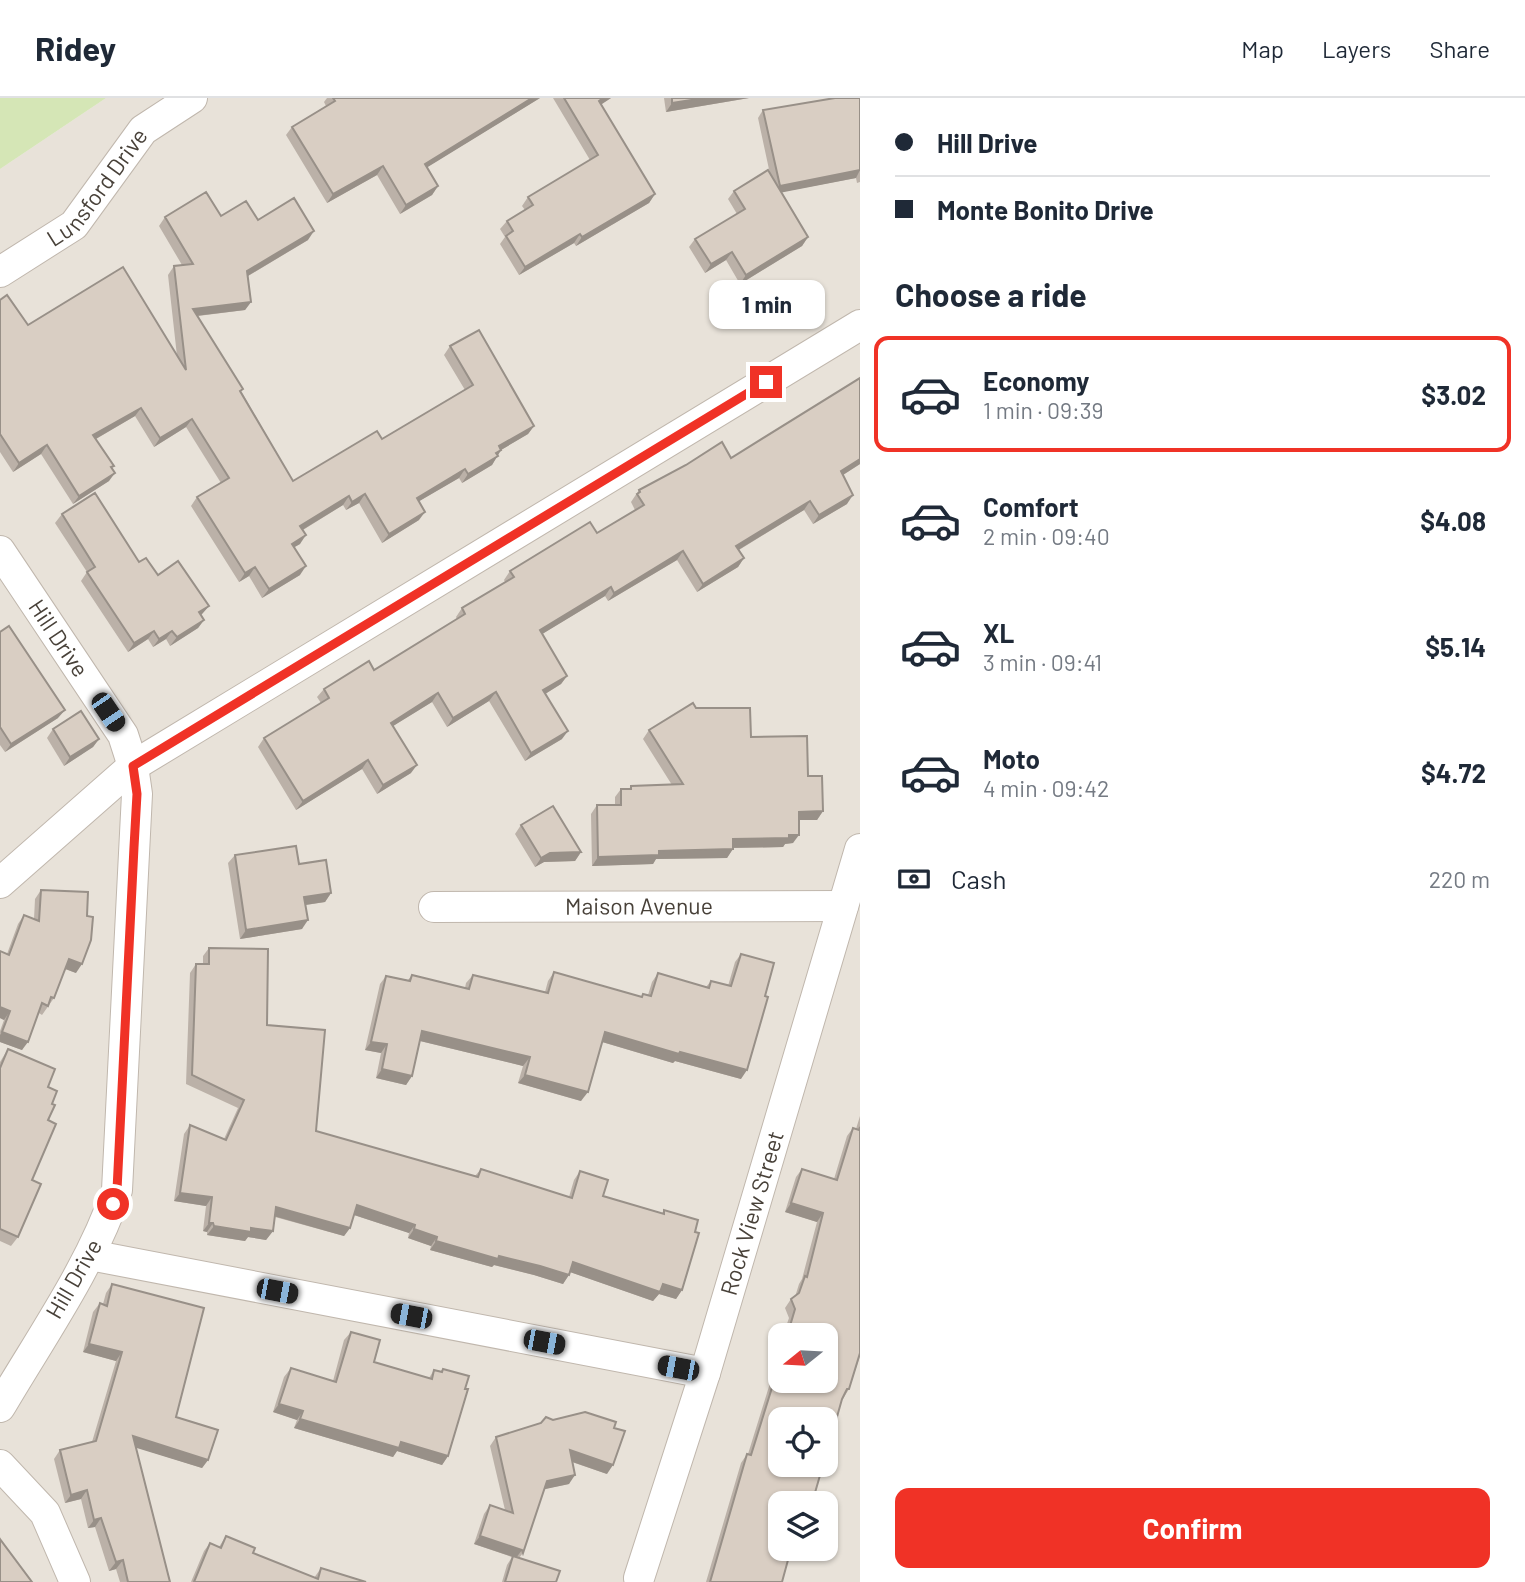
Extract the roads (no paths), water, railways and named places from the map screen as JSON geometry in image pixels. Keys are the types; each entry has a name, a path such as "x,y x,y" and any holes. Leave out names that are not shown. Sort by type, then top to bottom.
{"street":[{"name":"Lunsford Drive","path":"0,272 74,225 143,130 192,98"},
{"path":"0,883 133,766 860,325"},
{"name":"Hill Drive","path":"0,551 123,735 133,766 137,794 117,1190 108,1218 90,1255 0,1407"},
{"name":"Rock View Street","path":"639,1578 705,1373 860,849"},
{"name":"Maison Avenue","path":"434,907 843,906"},
{"path":"90,1255 705,1373"},
{"path":"0,1465 45,1513 75,1582"}]}
